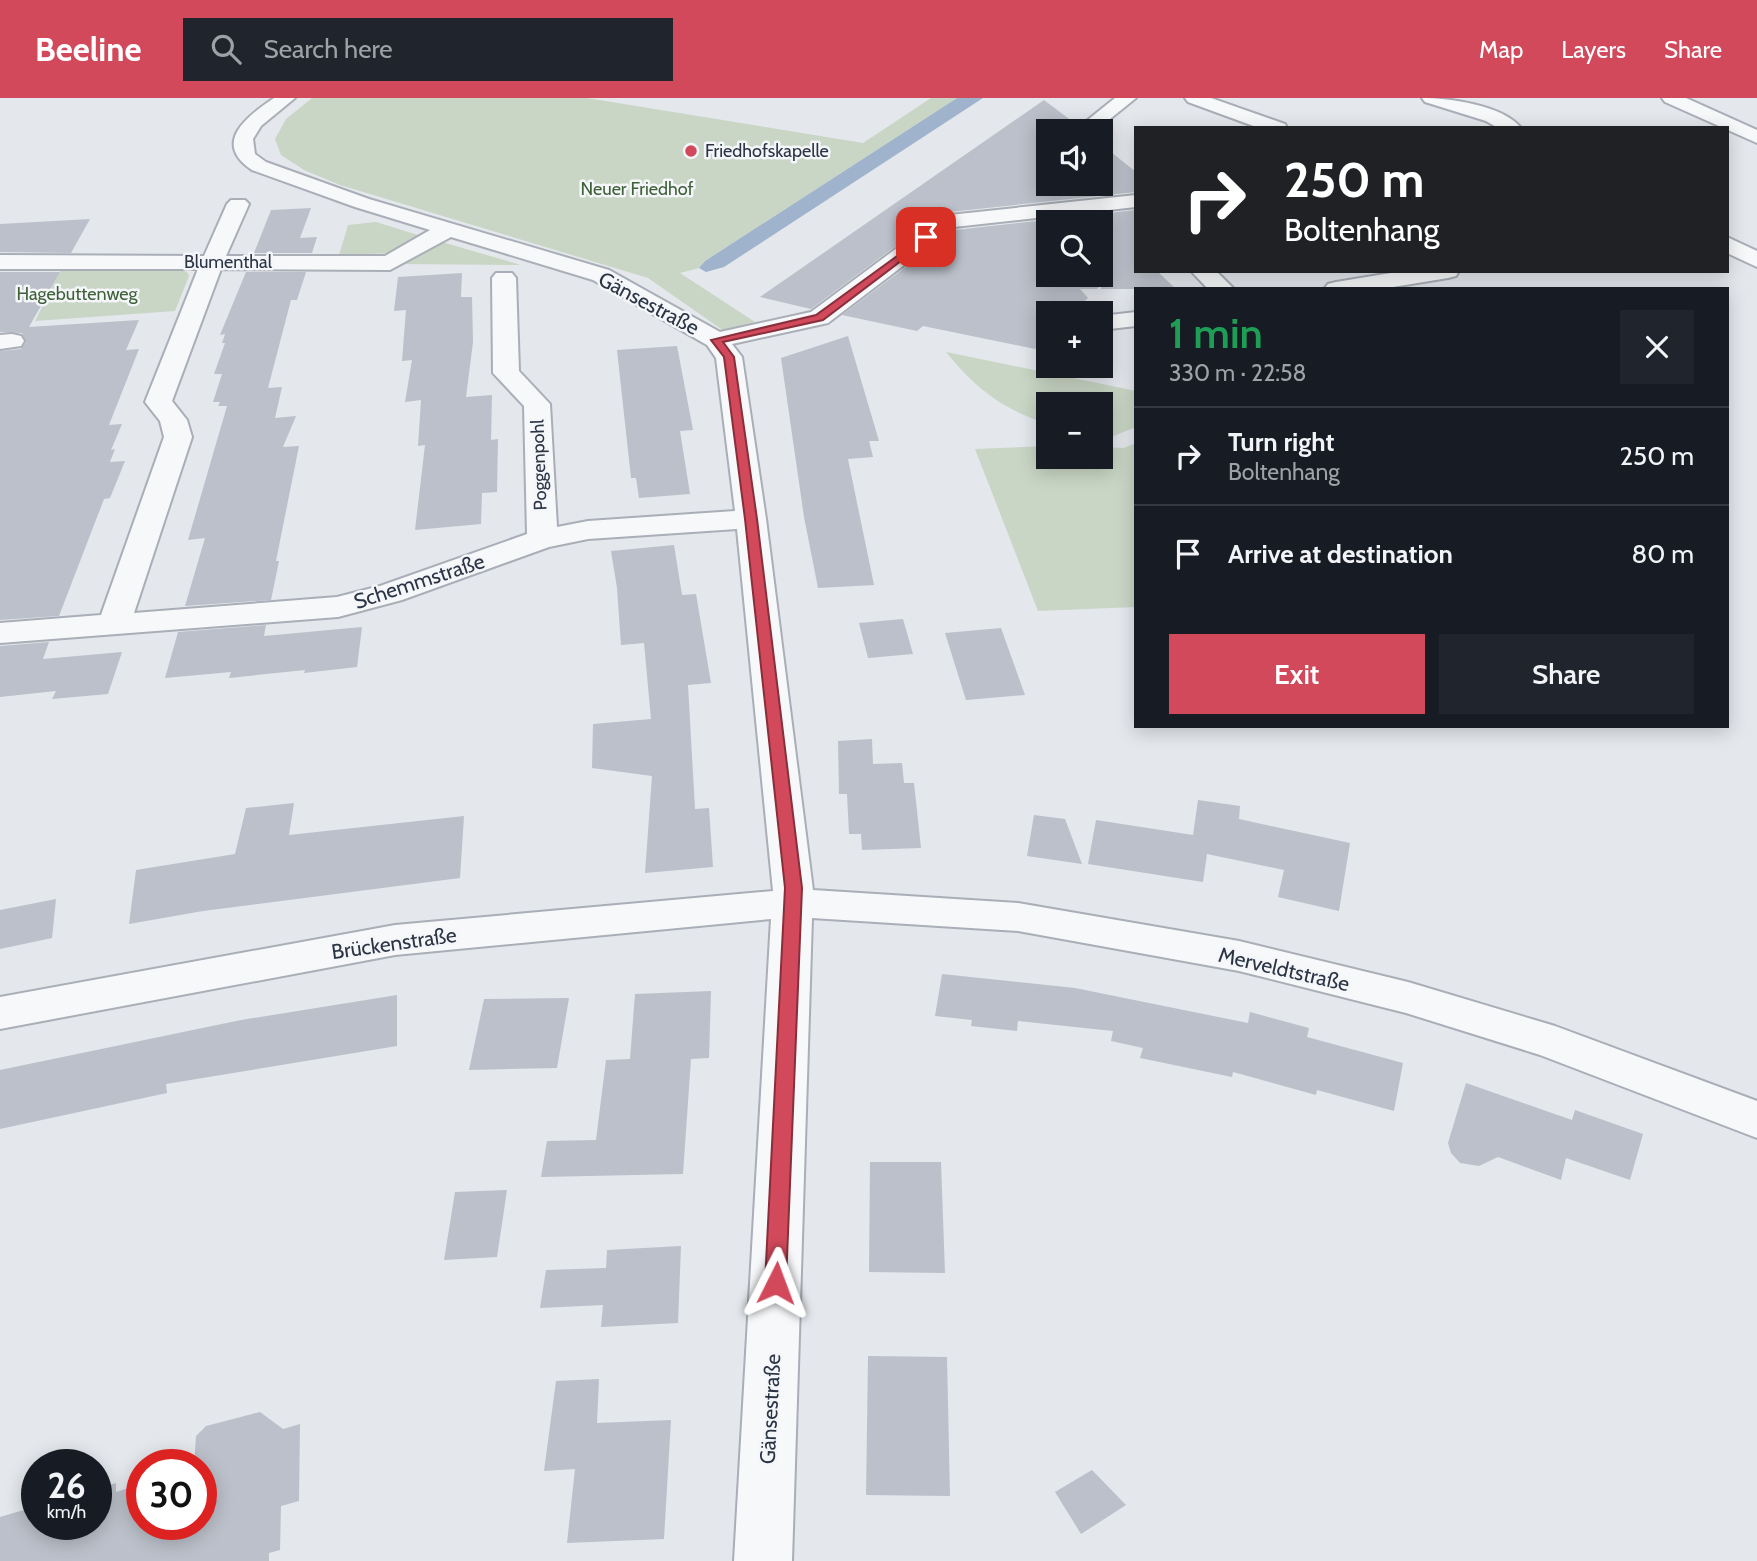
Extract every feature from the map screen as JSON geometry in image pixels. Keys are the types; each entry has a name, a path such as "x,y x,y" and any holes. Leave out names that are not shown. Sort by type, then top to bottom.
{"street":[{"name":"Gänsestraße","path":"286,98 252,122 242,146 245,156 259,166 448,230 601,275 716,340 729,357 751,519 793,903 763,1561"},
{"path":"1099,119 1126,98"},
{"path":"1194,98 1272,126"},
{"path":"1431,98 1493,117 1509,126"},
{"path":"1671,98 1717,126"},
{"path":"1729,133 1754,148"},
{"path":"1113,189 1132,205"},
{"path":"114,624 178,437 173,420 158,402 212,262 238,204"},
{"path":"716,340 819,317 948,222 1132,205"},
{"name":"Blumenthal","path":"0,262 390,263 424,241 448,230"},
{"path":"1729,245 1757,260"},
{"path":"1204,273 1220,287"},
{"path":"1348,287 1436,273"},
{"name":"Poggenpohl","path":"504,278 506,373 537,404 542,539"},
{"path":"1113,322 1134,319"},
{"name":"Schemmstraße","path":"0,633 338,607 391,593 542,539 588,530 751,519"},
{"name":"Brückenstraße","path":"0,1013 395,940 793,903"},
{"name":"Merveldtstraße","path":"793,903 1018,917 1239,956 1408,998 1555,1043 1757,1120"}],"green space":[{"name":"Neuer Friedhof","path":"312,98 587,98 863,143 931,98 957,98 705,261 699,268 680,273 755,322 724,331 648,278 340,185 304,170 281,155 275,139 286,119"},
{"path":"376,222 418,235 394,253 339,255 348,225"},
{"path":"435,240 521,265 402,264"},
{"name":"Hagebuttenweg","path":"61,269 178,269 187,272 189,276 175,311 35,321"},
{"path":"946,352 1036,370 1036,378 1073,378 1134,391 1134,428 1113,436 1113,392 1036,392 1036,420 1004,405 979,387"},
{"path":"1134,444 1134,607 1038,611 975,449 1036,446 1036,469 1113,469 1113,448 1124,448"}],"water":[{"path":"957,98 983,98 724,267 706,272 699,268 705,261"}],"building":[{"path":"1044,100 1069,119 1036,119 1036,196 1099,196 940,213 811,309 760,297"},
{"path":"1113,154 1134,170 1134,192 1113,194"},
{"path":"311,208 300,238 317,237 312,253 254,253 271,210"},
{"path":"1134,210 1134,273 1159,273 1174,287 1101,289 1113,287 1113,213"},
{"path":"90,219 71,253 0,252 0,224"},
{"path":"1036,221 1036,287 1099,287 1080,289 1088,298 1085,301 1036,301 1035,349 923,326 917,331 842,315 955,230"},
{"path":"0,272 60,272 29,327 139,320 126,350 139,349 109,425 122,424 111,450 115,449 110,462 125,461 110,498 104,499 59,616 0,620 0,351 21,349 26,342 22,333 0,332"},
{"path":"246,272 306,272 297,300 291,300 268,388 282,387 275,418 296,416 283,447 299,446 276,561 279,561 271,600 185,606 205,538 188,540 227,406 218,406 220,402 213,402 222,374 214,374 225,343 222,343 225,334 220,335"},
{"path":"462,273 461,297 472,297 473,342 466,397 492,395 491,440 498,439 497,492 482,493 481,524 415,530 425,445 418,446 421,400 405,402 412,360 402,361 406,310 394,311 398,277"},
{"path":"848,336 879,441 869,441 873,457 848,459 874,585 818,588 804,517 781,358"},
{"path":"677,346 693,430 680,431 690,494 639,498 636,478 631,478 617,350"},
{"path":"674,545 682,595 696,594 711,683 688,685 695,809 709,808 713,867 645,873 652,776 592,768 593,724 651,719 644,643 621,645 611,551"},
{"path":"903,619 913,654 868,658 859,623"},
{"path":"266,625 264,636 362,627 357,667 229,678 231,672 165,678 178,632"},
{"path":"1001,628 1025,695 966,700 945,633"},
{"path":"49,642 43,659 122,652 108,694 52,699 56,691 0,697 0,646"},
{"path":"872,739 873,764 902,763 904,783 914,783 921,848 862,850 861,834 849,834 847,794 839,794 838,741"},
{"path":"1198,800 1240,806 1239,819 1350,843 1339,911 1278,897 1284,870 1207,854 1203,882 1088,864 1096,820 1193,835"},
{"path":"294,803 289,835 464,816 460,878 203,911 129,924 136,870 235,854 246,808"},
{"path":"1034,815 1065,819 1082,864 1027,856"},
{"path":"56,899 52,938 0,949 0,910"},
{"path":"942,974 1075,988 1248,1023 1250,1012 1309,1028 1307,1037 1403,1063 1394,1111 1317,1090 1316,1095 1233,1072 1232,1077 1140,1058 1143,1048 1111,1041 1113,1031 1018,1021 1017,1031 971,1026 972,1020 935,1016"},
{"path":"711,991 709,1058 691,1059 683,1174 541,1177 547,1141 596,1140 606,1060 630,1059 635,994"},
{"path":"397,995 397,1046 166,1084 167,1093 0,1129 0,1070 241,1020"},
{"path":"569,998 557,1068 469,1070 484,999"},
{"path":"1466,1083 1572,1120 1575,1110 1643,1134 1630,1180 1566,1158 1561,1180 1498,1157 1479,1166 1460,1163 1451,1153 1448,1143"},
{"path":"870,1162 941,1162 945,1273 869,1272"},
{"path":"507,1190 497,1257 444,1260 455,1192"},
{"path":"681,1246 678,1323 601,1327 603,1305 540,1308 546,1270 606,1268 607,1250"},
{"path":"868,1356 947,1357 950,1496 866,1495"},
{"path":"599,1379 597,1423 671,1420 664,1539 567,1543 575,1469 544,1471 556,1381"},
{"path":"260,1412 283,1429 300,1424 299,1501 281,1506 280,1550 269,1553 269,1561 0,1561 0,1517 21,1511 21,1540 112,1540 112,1484 116,1483 116,1492 126,1489 126,1540 217,1540 217,1449 195,1449 196,1436 206,1426"},
{"path":"1092,1470 1126,1505 1081,1534 1055,1492"}],"place":[{"name":"Friedhofskapelle","path":"691,151"}],"route":[{"path":"776,1283 793,888 751,519 729,357 716,340 819,317 926,237"}]}
